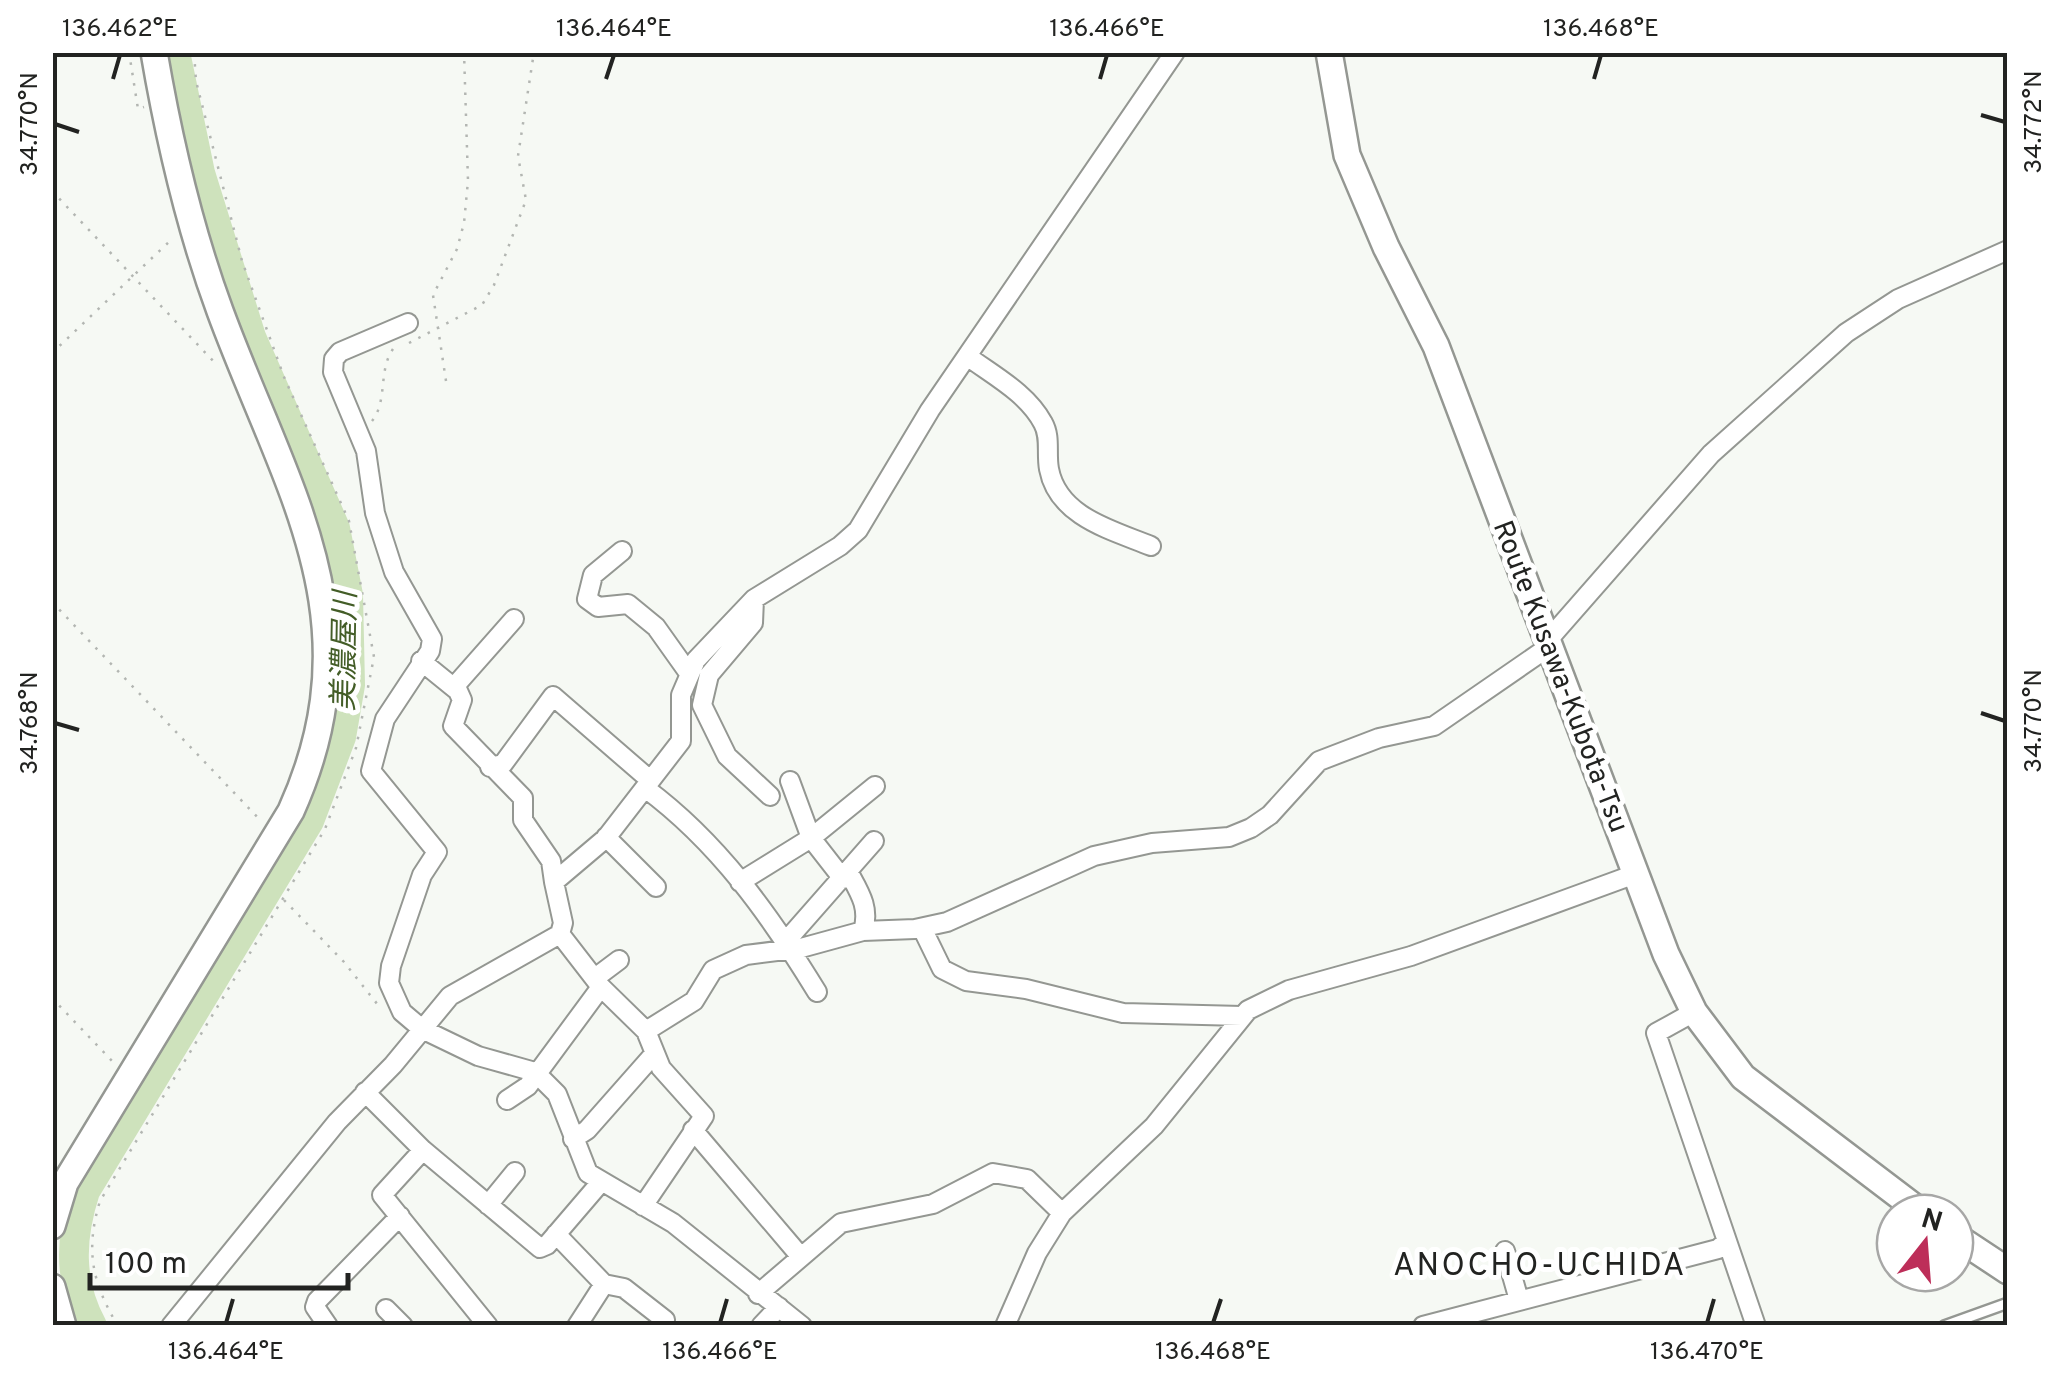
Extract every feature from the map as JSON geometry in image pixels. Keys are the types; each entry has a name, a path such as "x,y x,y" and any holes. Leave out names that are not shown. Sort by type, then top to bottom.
{"main road":[{"path":"52,1226 65,1183 276,835 313,756 328,657 324,598 310,533 248,384 191,220 154,52"},
{"name":"Route Kusawa-Kubota-Tsu","path":"1329,52 1347,155 1436,346 1666,954 1694,1012 1742,1078 1895,1193"},
{"path":"1975,1249 2008,1271"},
{"path":"52,1288 63,1326"}],"street":[{"path":"554,882 606,837 681,741 681,694 688,672 754,599 840,546 858,530 967,356 1175,52"},
{"path":"646,1031 694,1001 703,980 728,962 789,944 863,931 922,928 968,915 1094,856 1152,843 1228,837 1270,815 1318,760 1379,738 1434,726 1549,643 1710,454 1846,333 1898,299 2008,250"},
{"path":"408,324 340,352 334,359 341,401 366,451 376,513 394,572 432,639 385,718 371,771 437,852 422,875 389,974 396,1002 422,1028 478,1056 535,1072 557,1094 588,1173 673,1223 802,1326"},
{"path":"967,356 1020,394 1041,419 1048,432 1049,471 1058,493 1076,512 1150,546"},
{"path":"622,551 594,575 587,599 598,606 628,604 656,626 688,672"},
{"path":"754,599 754,623 710,675 702,705 727,756 770,796"},
{"path":"454,687 514,619"},
{"path":"171,1326 365,1092 462,987 560,934 564,923 551,861 524,820 523,798 452,726 462,700 454,687 421,660"},
{"path":"490,767 502,764 553,696 691,822 789,944 817,992"},
{"path":"790,782 810,838 846,876 864,904 868,917 863,931"},
{"path":"740,882 810,838 875,786"},
{"path":"606,837 656,888"},
{"path":"789,944 874,842"},
{"path":"1005,1326 1037,1254 1062,1213 1154,1126 1242,1016 1290,990 1423,952 1638,874"},
{"path":"922,928 942,968 966,982 1026,989 1123,1013 1242,1016"},
{"path":"560,934 598,982 646,1031 661,1068 704,1116 643,1206"},
{"path":"507,1100 528,1086 598,982 618,960"},
{"path":"1694,1012 1656,1033 1756,1326"},
{"path":"573,1139 587,1130 655,1053"},
{"path":"365,1092 423,1150 540,1248 600,1182"},
{"path":"693,1130 802,1258"},
{"path":"423,1150 382,1195 488,1326"},
{"path":"488,1204 515,1172"},
{"path":"758,1294 841,1223 933,1204 993,1173 1027,1179 1062,1213"},
{"path":"328,1326 315,1306 317,1301 400,1216"},
{"path":"556,1234 604,1284 624,1288 666,1320"},
{"path":"1423,1326 1718,1249 1727,1241"},
{"path":"1506,1251 1519,1300"},
{"path":"577,1326 604,1284"},
{"path":"761,1326 779,1307"},
{"path":"386,1309 403,1326"}],"lane":[{"path":"1944,1326 2008,1303"}],"path":[{"path":"118,1326 93,1276 91,1236 100,1202 340,800 366,710 374,658 348,521 284,377 242,261 196,81 194,52"},
{"path":"446,380 433,295 457,249 467,195 464,52"},
{"path":"356,436 379,412 391,350 482,304 494,285 526,200 518,156 534,52"},
{"path":"52,191 236,385 248,384"},
{"path":"52,353 191,220"},
{"path":"52,602 276,835"},
{"path":"282,899 336,952 382,1012"},
{"path":"52,998 129,1078"}],"waterway":[{"name":"美濃屋川","path":"92,1326 79,1293 74,1259 76,1225 85,1191 309,821 341,737 350,685 348,595 335,528 251,337 200,173 175,52"}],"district":[{"name":"ANOCHO-UCHIDA","path":"1540,1264"}]}
